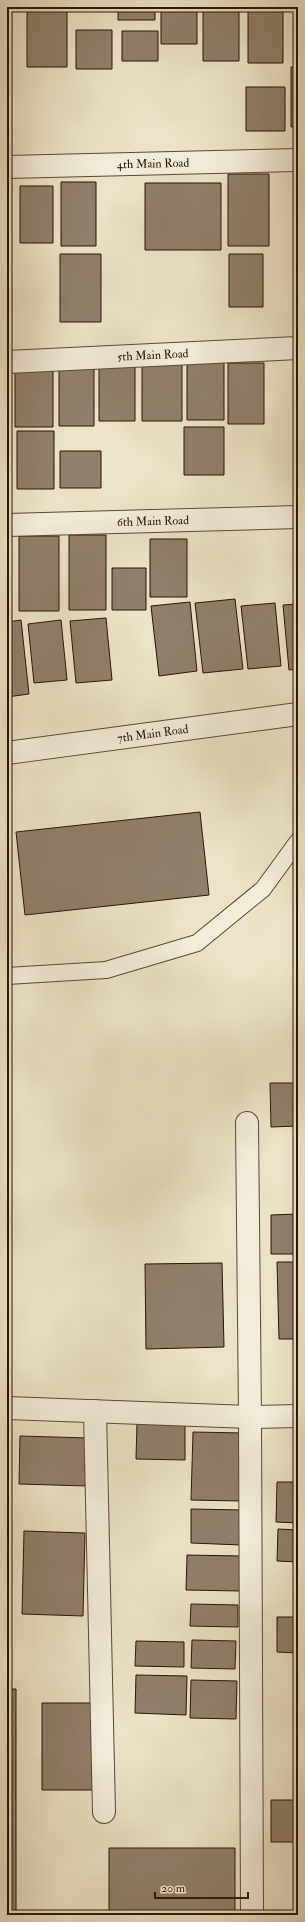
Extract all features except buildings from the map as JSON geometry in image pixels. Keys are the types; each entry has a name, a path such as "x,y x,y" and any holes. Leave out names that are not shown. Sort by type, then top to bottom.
{"street":[{"name":"4th Main Road","path":"7,167 298,160"},
{"name":"5th Main Road","path":"7,362 298,348"},
{"name":"6th Main Road","path":"7,524 298,517"},
{"name":"7th Main Road","path":"7,753 298,714"},
{"path":"247,1123 252,1915"},
{"path":"7,1408 250,1416 298,1416"},
{"path":"95,1411 104,1812"}],"lane":[{"path":"7,976 106,970 197,943 263,889 298,841"}]}
